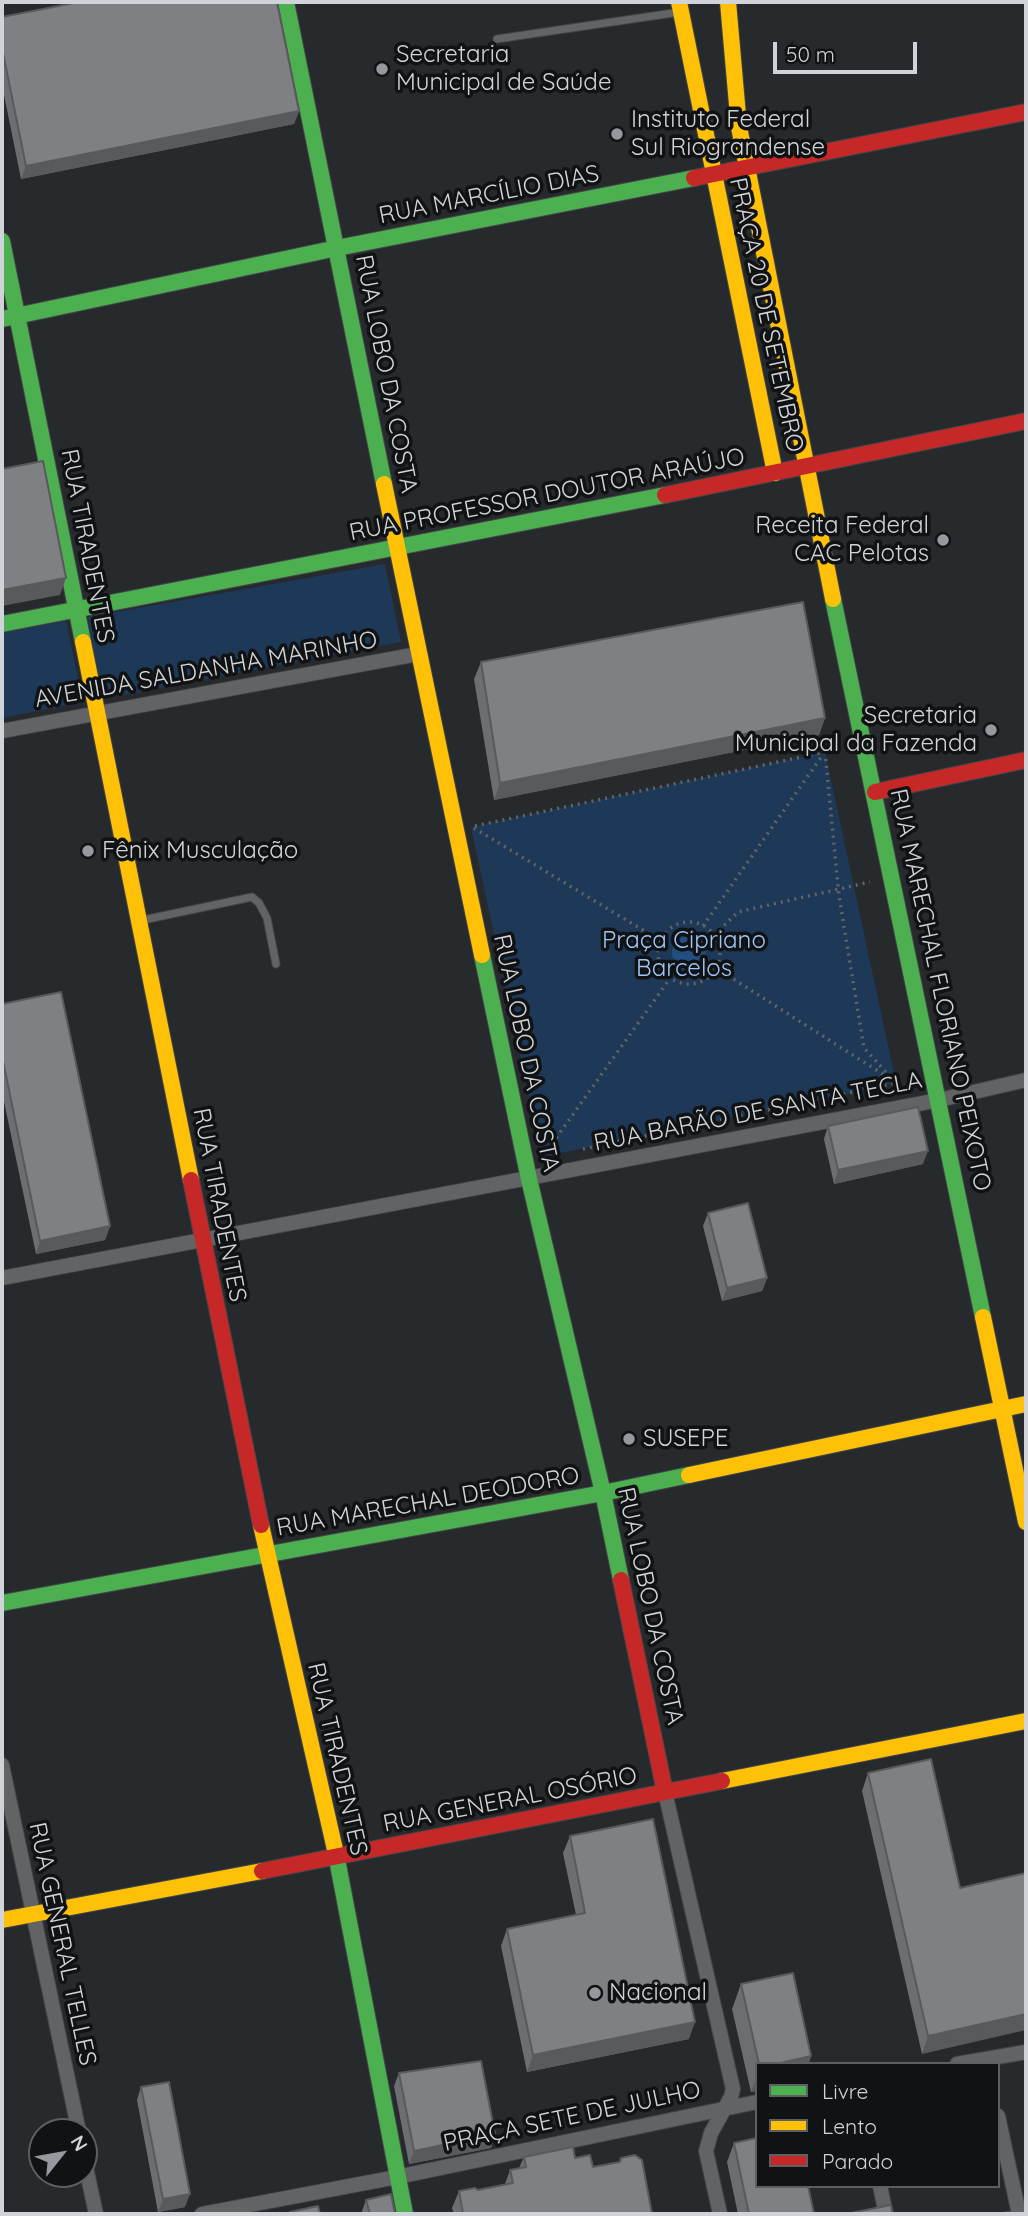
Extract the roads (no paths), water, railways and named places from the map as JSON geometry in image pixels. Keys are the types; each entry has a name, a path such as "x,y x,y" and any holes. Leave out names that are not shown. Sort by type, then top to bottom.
{"street":[{"name":"RUA LOBO DA COSTA","path":"286,2 528,1179 603,1493 665,1792 733,2089 725,2108"},
{"name":"PRAÇA 20 DE SETEMBRO","path":"728,2 739,127 806,468"},
{"name":"PRAÇA 20 DE SETEMBRO","path":"680,7 775,473"},
{"name":"RUA MARCÍLIO DIAS","path":"10,317 337,248 1026,112"},
{"name":"RUA TIRADENTES","path":"2,241 10,317 76,610 267,1555 337,1857 397,2177"},
{"name":"RUA PROFESSOR DOUTOR ARAÚJO","path":"76,610 806,468 1026,421"},
{"name":"RUA MARECHAL FLORIANO PEIXOTO","path":"806,468 1026,1522"},
{"path":"775,473 791,483 816,512"},
{"path":"2,624 76,610"},
{"name":"AVENIDA SALDANHA MARINHO","path":"2,731 418,654"},
{"path":"875,792 1026,760"},
{"name":"RUA BARÃO DE SANTA TECLA","path":"2,1278 939,1100 1026,1080"},
{"name":"RUA MARECHAL DEODORO","path":"2,1603 603,1493 1026,1404"},
{"name":"RUA GENERAL OSÓRIO","path":"2,1920 1026,1721"},
{"name":"RUA GENERAL TELLES","path":"2,1765 76,2118"},
{"path":"987,2061 1026,2052"},
{"path":"725,2108 755,2102"},
{"name":"PRAÇA SETE DE JULHO","path":"202,2214 397,2177 725,2108"},
{"name":"PRAÇA SETE DE JULHO","path":"720,2214 706,2151 711,2133 725,2108"},
{"path":"1000,2125 1019,2214"},
{"path":"397,2177 405,2214"},
{"path":"90,2188 96,2214"},
{"path":"880,2188 886,2214"}],"lane":[{"path":"496,39 680,7"},
{"path":"139,920 252,897 259,903 267,918 276,964"}],"place":[{"name":"Secretaria Municipal de Saúde","path":"382,69"},
{"name":"Instituto Federal Sul Riograndense","path":"617,134"},
{"name":"Receita Federal CAC Pelotas","path":"943,540"},
{"name":"Secretaria Municipal da Fazenda","path":"991,730"},
{"name":"Fênix Musculação","path":"88,851"},
{"name":"SUSEPE","path":"629,1439"},
{"name":"Nacional","path":"595,1993"}],"park label":[{"name":"Praça Cipriano Barcelos","path":"684,955"}]}
